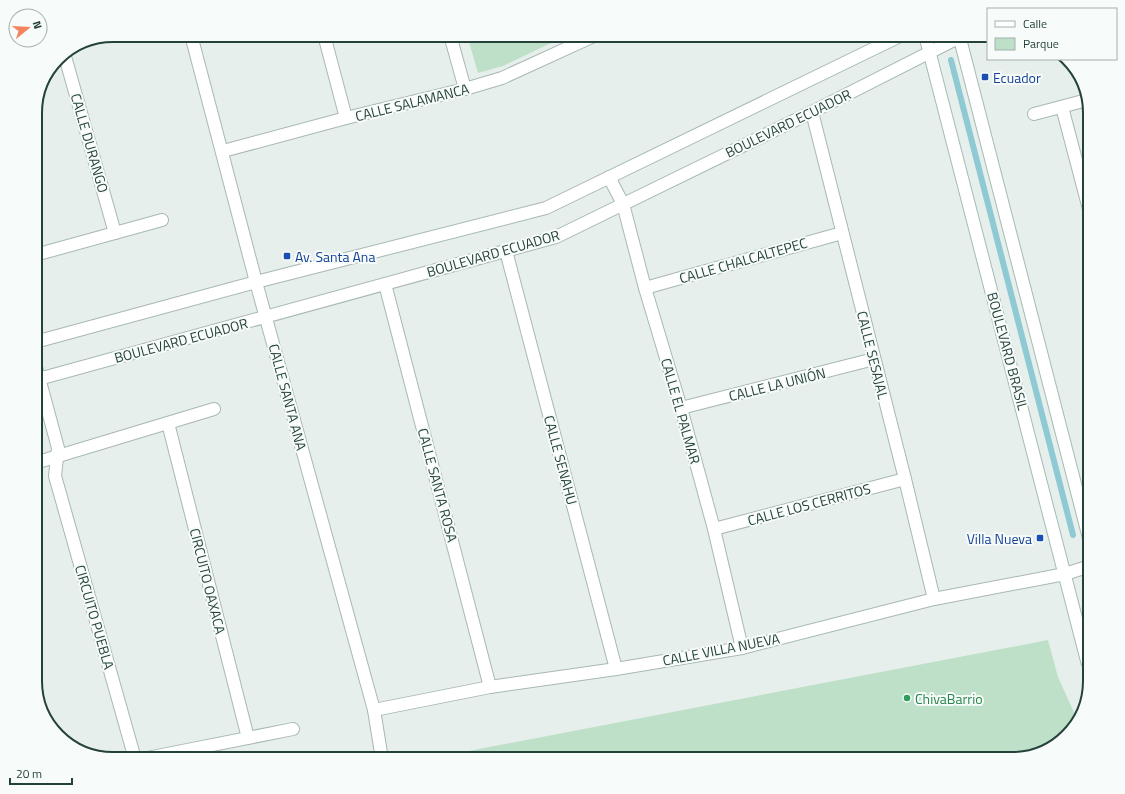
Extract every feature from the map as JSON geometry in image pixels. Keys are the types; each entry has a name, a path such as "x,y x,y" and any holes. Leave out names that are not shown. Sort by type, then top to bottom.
{"street":[{"name":"CALLE SANTA ANA","path":"193,42 223,151 256,282 374,710 381,752"},
{"path":"326,42 346,118"},
{"path":"452,42 466,89"},
{"name":"CALLE SALAMANCA","path":"223,151 346,118 466,89 502,78 581,42"},
{"name":"BOULEVARD ECUADOR","path":"42,340 256,282 546,208 888,42"},
{"name":"BOULEVARD BRASIL","path":"927,42 1083,645"},
{"name":"BOULEVARD ECUADOR","path":"42,378 556,237 812,112 950,42"},
{"path":"964,42 1083,514"},
{"name":"CALLE DURANGO","path":"66,60 115,233"},
{"path":"1034,114 1082,101"},
{"path":"1062,107 1083,187"},
{"name":"CALLE SESAJAL","path":"812,112 934,598"},
{"name":"CALLE EL PALMAR","path":"609,177 623,204 645,288 681,408 714,529 742,648"},
{"path":"42,252 162,220"},
{"name":"CALLE CHALCALTEPEC","path":"645,288 842,233"},
{"name":"CALLE SENAHU","path":"506,250 616,669"},
{"name":"CALLE SANTA ROSA","path":"385,284 490,687"},
{"name":"CALLE LA UNIÓN","path":"681,408 874,359"},
{"name":"CIRCUITO PUEBLA","path":"42,395 58,448 55,476 133,752"},
{"path":"42,459 58,457 214,409"},
{"name":"CIRCUITO OAXACA","path":"168,423 248,738"},
{"path":"42,464 55,476"},
{"name":"CALLE LOS CERRITOS","path":"714,529 905,479"},
{"name":"CALLE VILLA NUEVA","path":"374,710 490,687 616,669 742,648 934,598 1065,574 1083,568"},
{"path":"177,752 293,729"}],"green space":[{"path":"469,42 553,42 503,66 478,73"},
{"name":"ChivaBarrio","path":"1048,640 1058,677 1075,714 1065,728 1048,742 1030,750 1012,752 464,752"}],"waterway":[{"path":"951,60 1073,535"}],"place":[{"name":"Ecuador","path":"985,77"},
{"name":"Av. Santa Ana","path":"287,256"},
{"name":"Villa Nueva","path":"1040,538"},
{"name":"ChivaBarrio","path":"907,698"}]}
